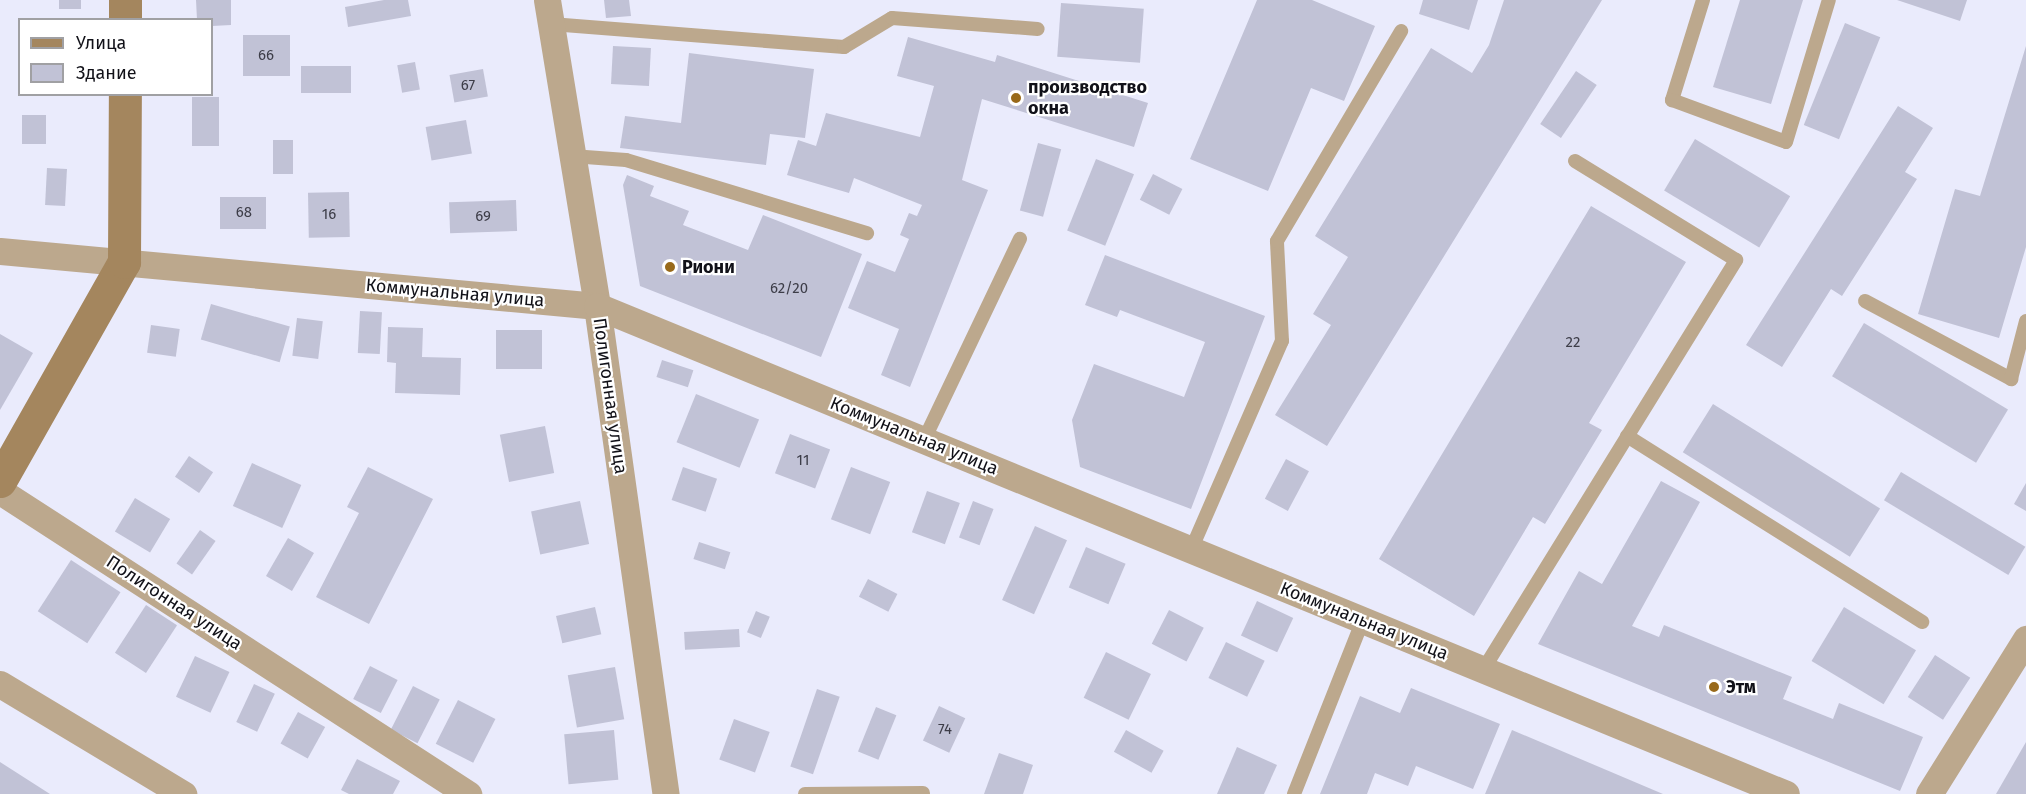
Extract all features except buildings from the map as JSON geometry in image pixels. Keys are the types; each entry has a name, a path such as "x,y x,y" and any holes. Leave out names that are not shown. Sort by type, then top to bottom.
{"main road":[{"path":"125,0 125,18"},
{"path":"0,481 124,262 125,96"}],"street":[{"name":"Полигонная улица","path":"549,12 597,306 666,794"},
{"name":"Коммунальная улица","path":"0,251 597,306 1786,794"},
{"name":"Полигонная улица","path":"0,491 468,794"},
{"path":"1929,794 2026,639"},
{"path":"0,684 183,794"}],"lane":[{"path":"1703,0 1672,99 1786,142 1829,0"},
{"path":"549,12 844,47 892,18 1038,29"},
{"path":"1191,550 1282,341 1277,242 1401,31"},
{"path":"572,156 626,160 867,232"},
{"path":"1483,670 1736,260 1575,161"},
{"path":"924,440 1020,239"},
{"path":"1865,301 2011,379 2026,321"},
{"path":"1628,436 1922,622"},
{"path":"1294,794 1363,620"},
{"path":"805,794 923,793"}],"place":[{"name":"производство окна","path":"1016,98"},
{"name":"Риони","path":"670,267"},
{"name":"Этм","path":"1714,687"}]}
